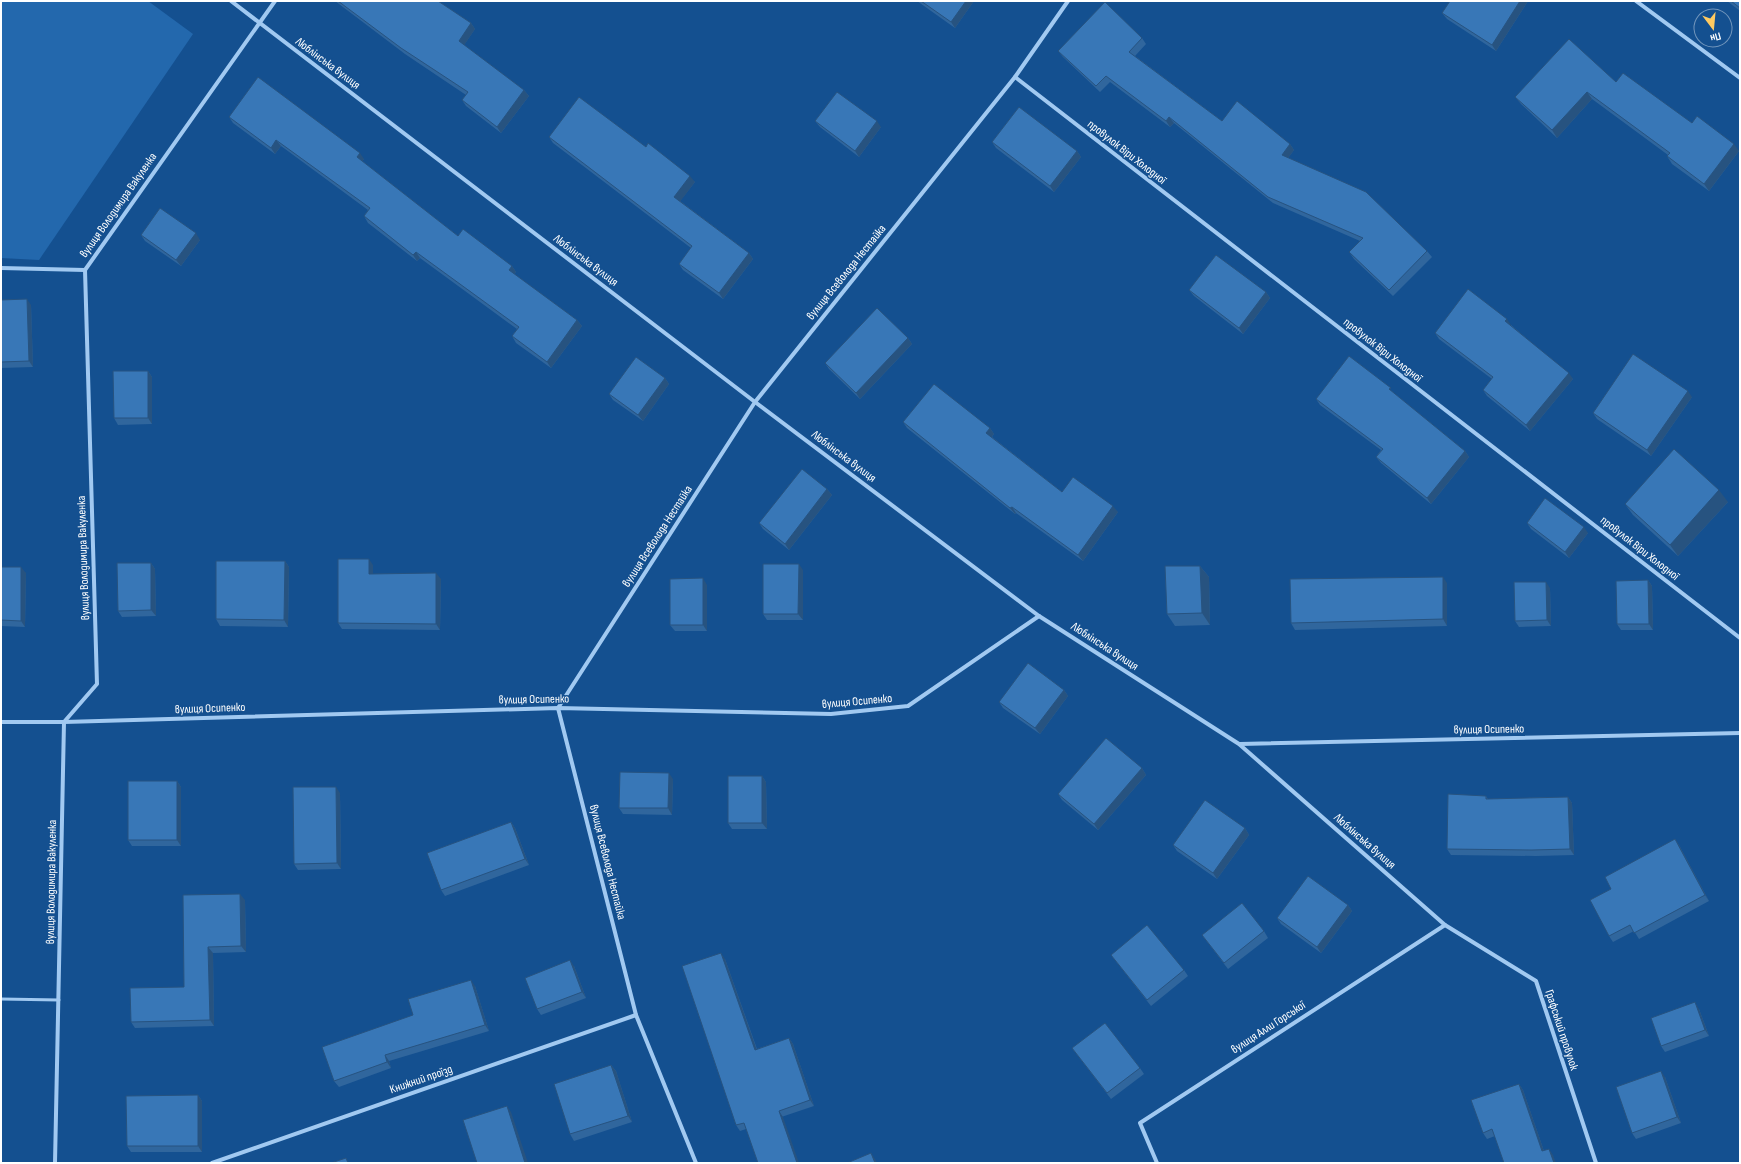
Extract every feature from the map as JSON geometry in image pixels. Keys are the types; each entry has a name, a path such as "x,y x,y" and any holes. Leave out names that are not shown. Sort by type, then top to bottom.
{"street":[{"name":"Люблінська вулиця","path":"230,1 755,402 1039,616 1239,744 1445,925"},
{"name":"вулиця Володимира Вакуленка","path":"55,1163 64,722 97,684 85,270 275,1"},
{"name":"вулиця Всеволода Нестайка","path":"696,1163 636,1015 558,708 755,402 1014,77 1068,1"},
{"path":"1636,1 1740,78"},
{"name":"провулок Віри Холодної","path":"1014,77 1740,638"},
{"path":"1,268 85,270"},
{"name":"вулиця Осипенко","path":"1,722 64,722 558,708 831,714 908,706 1039,616"},
{"name":"вулиця Осипенко","path":"1239,744 1740,733"},
{"name":"вулиця Алли Горської","path":"1157,1163 1140,1123 1445,925"},
{"name":"Графський провулок","path":"1445,925 1536,981 1596,1163"},
{"name":"Книжний проїзд","path":"212,1163 636,1015"}],"lane":[{"path":"1,999 59,1000"}],"shaded area":[{"path":"1,1 148,1 193,34 39,260 1,258"}],"building":[{"path":"338,1 438,1 471,23 459,41 524,90 497,127 462,100 468,92 401,48"},
{"path":"921,1 966,1 951,22"},
{"path":"1450,1 1520,1 1492,45 1442,13"},
{"path":"1731,1 1740,1 1740,8"},
{"path":"1105,2 1142,38 1129,52 1222,121 1237,101 1290,144 1282,155 1366,192 1427,251 1389,290 1349,252 1363,238 1268,197 1169,117 1166,121 1106,76 1096,86 1058,51"},
{"path":"1569,39 1616,82 1623,73 1692,123 1697,116 1734,144 1704,184 1667,156 1670,153 1587,92 1552,130 1515,97"},
{"path":"258,77 360,153 357,157 458,236 463,229 512,266 509,270 577,320 547,362 512,336 519,327 416,252 413,255 364,216 370,208 276,140 271,148 229,117"},
{"path":"837,92 877,121 855,151 815,121"},
{"path":"579,97 646,147 648,143 690,176 674,197 749,253 719,293 679,264 692,246 549,137"},
{"path":"1019,107 1077,151 1050,186 992,142"},
{"path":"160,208 196,233 176,260 141,235"},
{"path":"1216,255 1266,292 1239,328 1189,290"},
{"path":"1468,289 1507,319 1505,321 1569,373 1526,425 1483,390 1493,377 1435,333"},
{"path":"27,299 29,361 1,362 1,300"},
{"path":"877,308 908,338 856,393 825,363"},
{"path":"1633,354 1688,391 1647,450 1593,413"},
{"path":"1349,356 1391,388 1389,389 1465,451 1427,498 1376,457 1383,449 1316,399"},
{"path":"636,357 665,378 638,415 609,394"},
{"path":"113,371 148,371 148,418 114,418"},
{"path":"934,384 990,428 986,433 1062,492 1073,477 1113,506 1078,555 1012,507 1010,508 903,422"},
{"path":"1674,449 1719,490 1670,545 1625,504"},
{"path":"802,469 827,489 785,544 759,523"},
{"path":"1545,498 1584,527 1565,552 1527,523"},
{"path":"338,559 369,559 369,574 436,573 436,624 338,623"},
{"path":"216,561 285,561 284,620 216,619"},
{"path":"117,563 151,563 151,610 118,611"},
{"path":"763,564 799,564 798,614 763,614"},
{"path":"1165,566 1200,566 1202,613 1167,614"},
{"path":"1,567 21,567 21,621 1,620"},
{"path":"1443,577 1443,619 1291,623 1290,579"},
{"path":"703,578 703,625 670,625 670,579"},
{"path":"1648,580 1649,624 1617,624 1616,581"},
{"path":"1514,582 1546,582 1547,620 1515,621"},
{"path":"1028,663 1064,690 1035,728 999,702"},
{"path":"1106,738 1142,768 1094,824 1058,794"},
{"path":"620,772 669,773 668,808 619,808"},
{"path":"728,776 762,776 762,823 728,823"},
{"path":"128,781 177,781 177,840 128,840"},
{"path":"293,787 336,787 337,863 294,864"},
{"path":"1448,794 1486,796 1486,799 1568,797 1570,849 1447,849"},
{"path":"1205,800 1245,828 1213,873 1173,845"},
{"path":"511,822 525,859 441,890 427,853"},
{"path":"1675,839 1705,895 1634,933 1630,925 1609,936 1590,900 1611,889 1605,877"},
{"path":"1308,876 1348,905 1317,947 1277,918"},
{"path":"240,894 241,946 208,947 210,1020 131,1022 130,988 184,987 183,895"},
{"path":"1242,903 1264,931 1224,963 1202,935"},
{"path":"1147,925 1184,970 1147,1000 1111,955"},
{"path":"721,953 755,1050 789,1038 810,1100 779,1111 797,1163 758,1163 744,1123 736,1125 682,966"},
{"path":"570,960 582,992 537,1009 525,978"},
{"path":"471,980 485,1025 385,1055 387,1062 334,1081 322,1047 413,1015 408,999"},
{"path":"1695,1002 1705,1030 1661,1046 1651,1018"},
{"path":"1105,1023 1140,1068 1107,1093 1072,1048"},
{"path":"611,1065 628,1116 570,1134 554,1084"},
{"path":"1661,1071 1677,1117 1632,1133 1616,1087"},
{"path":"1519,1084 1542,1151 1549,1149 1554,1163 1504,1163 1492,1129 1483,1133 1471,1100"},
{"path":"198,1095 198,1146 127,1146 126,1096"},
{"path":"507,1106 525,1163 477,1163 463,1120"},
{"path":"871,1153 875,1163 847,1163"},
{"path":"346,1158 348,1163 331,1163"}]}
